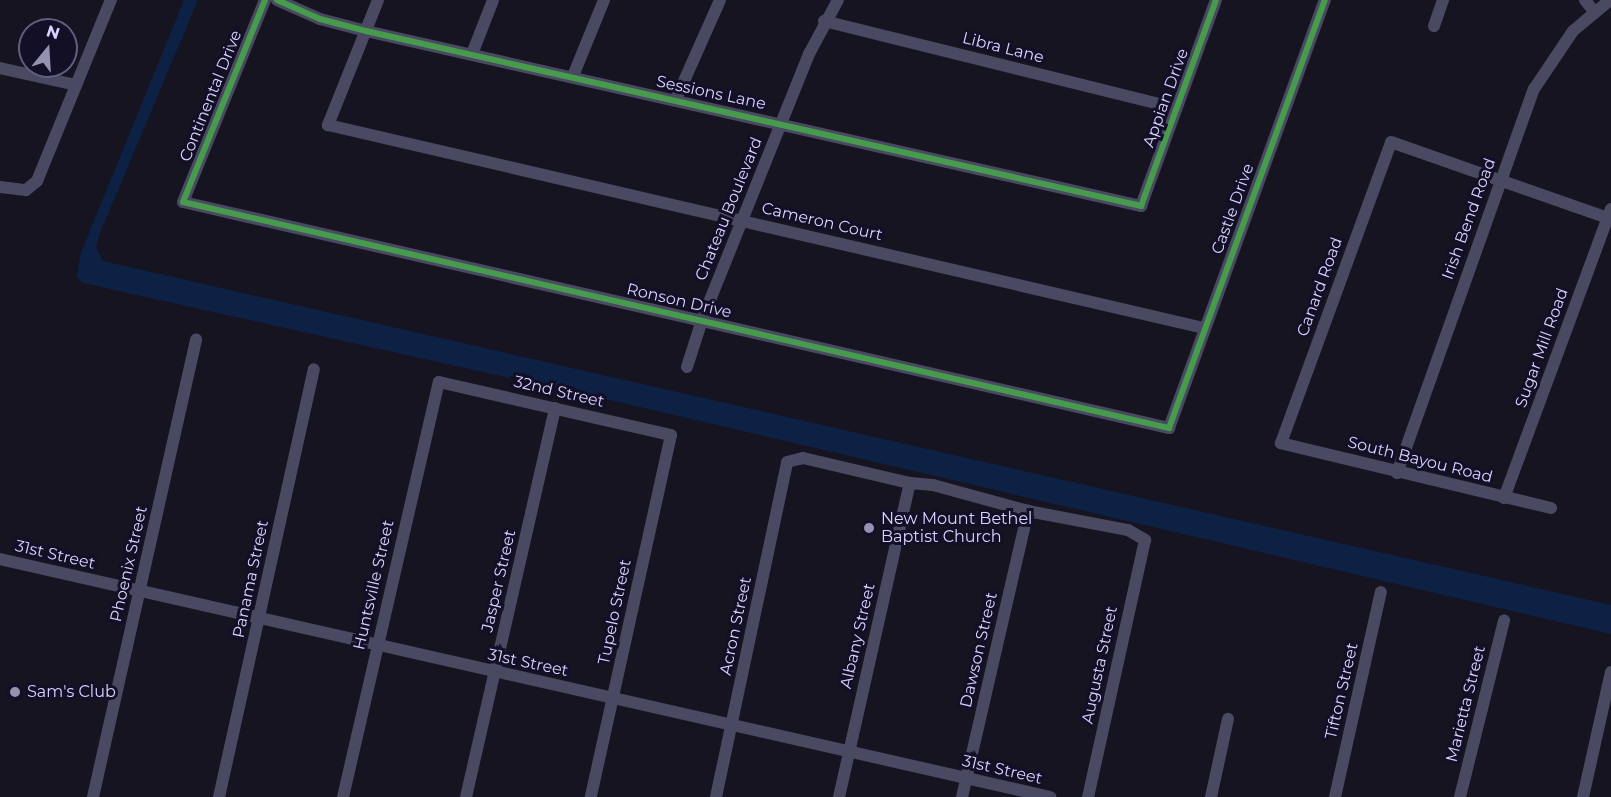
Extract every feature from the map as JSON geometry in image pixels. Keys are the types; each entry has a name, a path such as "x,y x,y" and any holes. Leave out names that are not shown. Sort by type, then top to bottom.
{"street":[{"path":"0,187 28,189 37,181 111,0"},
{"name":"Continental Drive","path":"183,202 265,0"},
{"name":"Sessions Lane","path":"277,0 320,19 366,31 783,123 1141,206"},
{"path":"366,31 378,0"},
{"path":"472,54 493,0"},
{"path":"573,76 604,0"},
{"path":"676,99 720,0"},
{"name":"Chateau Boulevard","path":"687,367 702,320 742,220 824,21 838,0"},
{"name":"Appian Drive","path":"1141,206 1216,0"},
{"name":"Castle Drive","path":"1170,428 1204,328 1325,0"},
{"path":"1434,26 1443,0"},
{"path":"1585,0 1595,13"},
{"name":"Irish Bend Road","path":"1397,473 1534,89 1573,31 1610,0"},
{"name":"Libra Lane","path":"824,21 1175,108"},
{"name":"Cameron Court","path":"366,31 328,125 1204,328"},
{"path":"0,68 76,86"},
{"name":"Canard Road","path":"1281,443 1391,142 1500,180"},
{"path":"1500,180 1610,216"},
{"name":"Ronson Drive","path":"183,202 1170,428"},
{"name":"Sugar Mill Road","path":"1504,498 1610,216"},
{"name":"Phoenix Street","path":"93,797 196,339"},
{"name":"Panama Street","path":"219,797 314,369"},
{"name":"32nd Street","path":"439,382 671,435"},
{"name":"Huntsville Street","path":"343,797 376,646 439,382"},
{"name":"Jasper Street","path":"466,797 555,408"},
{"name":"Tupelo Street","path":"591,797 671,435"},
{"name":"South Bayou Road","path":"1281,443 1397,473 1551,508"},
{"name":"Acron Street","path":"716,797 787,462 803,458 909,483"},
{"path":"909,483 933,485 1028,511"},
{"name":"Albany Street","path":"839,797 909,483"},
{"name":"Augusta Street","path":"1028,511 1128,530 1145,540 1088,797"},
{"name":"Dawson Street","path":"962,797 1028,511"},
{"name":"31st Street","path":"0,559 494,673 1050,797"},
{"name":"Tifton Street","path":"1335,797 1381,592"},
{"name":"Marietta Street","path":"1460,797 1504,620"},
{"path":"1583,797 1611,672"},
{"path":"1211,797 1228,719"}],"water":[{"path":"184,0 198,0 100,233 96,248 103,261 1611,605 1611,634 623,403 83,283 77,277 80,255"}],"cycle path":[{"path":"265,0 183,202 1169,428 1325,0"},
{"path":"277,0 320,19 366,31 1141,206 1216,0"}],"place":[{"name":"New Mount Bethel Baptist Church","path":"869,528"},
{"name":"Sam's Club","path":"15,692"}]}
